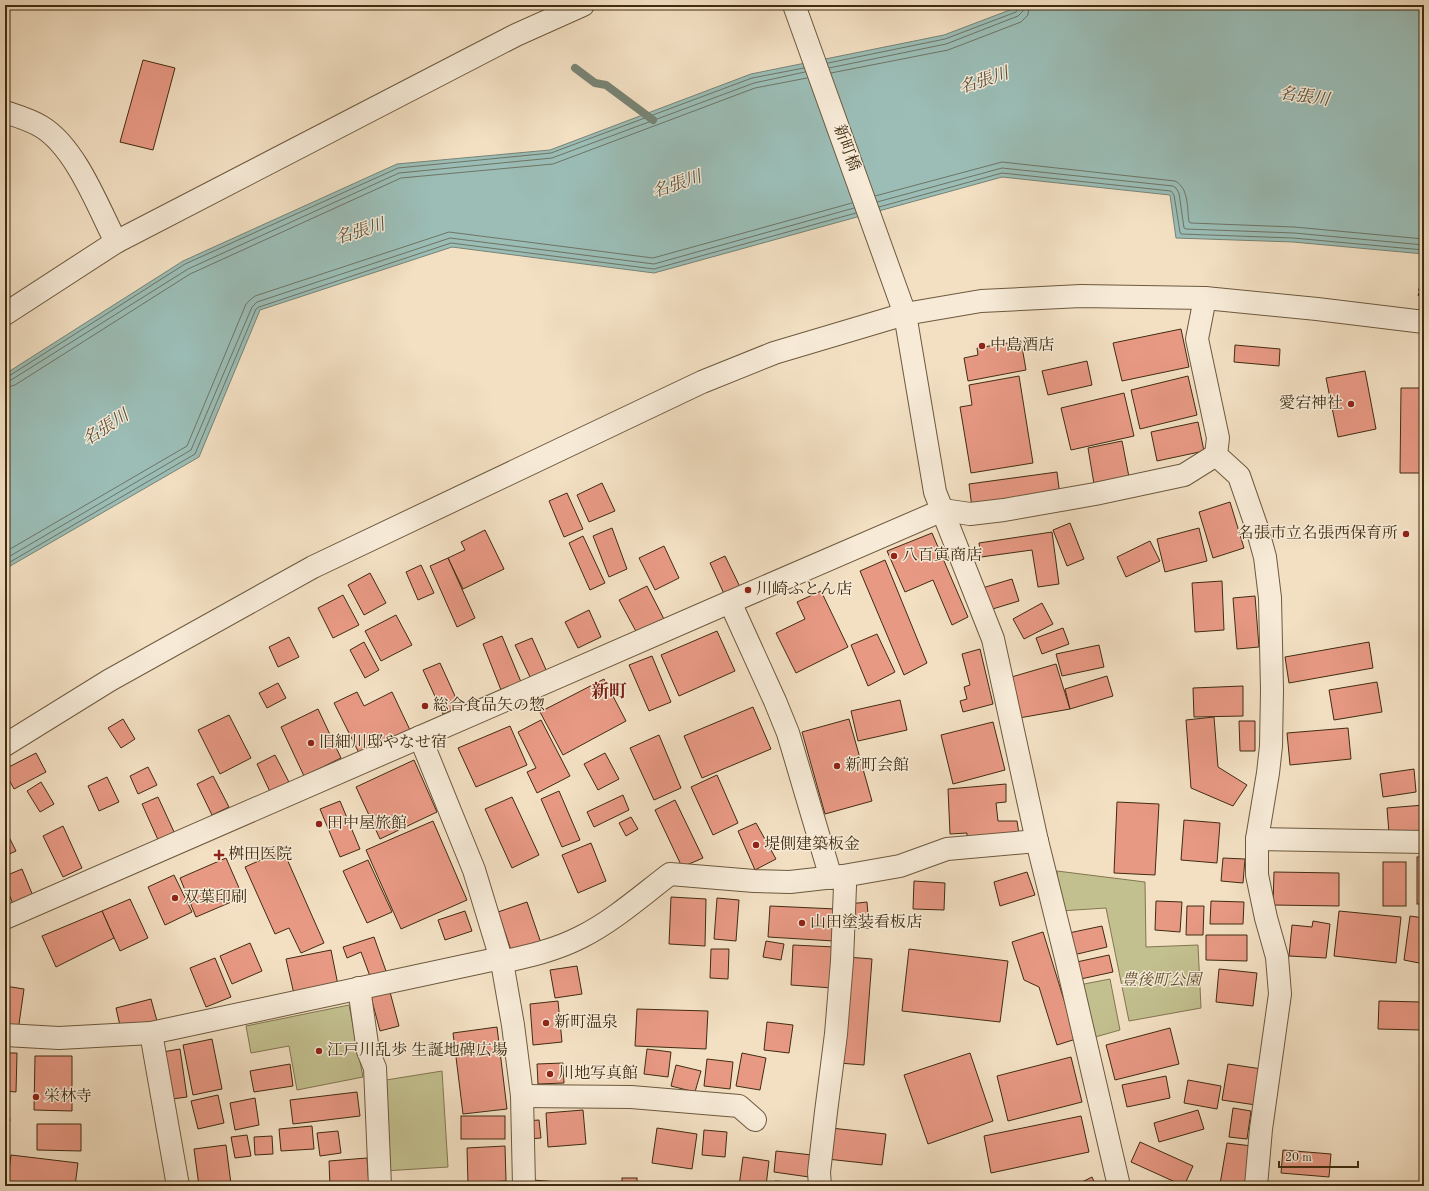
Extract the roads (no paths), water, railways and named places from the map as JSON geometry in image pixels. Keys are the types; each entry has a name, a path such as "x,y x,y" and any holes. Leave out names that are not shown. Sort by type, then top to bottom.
{"street":[{"path":"5,314 116,242 516,35 582,5"},
{"name":"新町橋","path":"794,5 905,314 935,492 993,640 1037,840 1119,1186"},
{"path":"5,112 42,127 60,142 76,164 116,242"},
{"path":"5,745 110,680 313,567 702,382 774,353 905,314 981,301 1066,297 1204,298 1317,309 1424,322"},
{"path":"1204,298 1197,339 1218,438 1216,455"},
{"path":"5,918 943,510 970,514 1004,510 1095,494 1184,475 1216,455"},
{"path":"1216,455 1239,476 1257,528 1265,557 1270,598 1272,690 1270,746 1268,773 1257,839 1257,875 1266,918 1277,957 1280,994 1261,1129 1256,1186"},
{"path":"730,602 788,733 837,877 845,886 838,1012 820,1172 820,1186"},
{"path":"420,737 474,870 502,960 513,1025 522,1096 524,1186"},
{"path":"1257,839 1424,842"},
{"path":"5,1035 59,1038 151,1033 360,988 502,960 537,955 580,938 600,926 670,874 754,881 790,882 837,877 900,866 947,849 1037,840"},
{"path":"360,988 368,1051 376,1068 380,1186"},
{"path":"151,1033 178,1186"},
{"path":"522,1096 631,1097 739,1106 755,1120"}],"water":[{"name":"名張川","path":"1012,5 1424,5 1424,254 1293,242 1176,238 1170,195 1002,177 654,273 452,247 260,310 199,457 5,569 5,374 183,261 397,164 550,150 751,74 944,35 1015,8"}],"waterway":[{"path":"575,68 595,83 606,85 653,120"}],"place":[{"name":"中島酒店","path":"982,346"},
{"name":"愛宕神社","path":"1351,404"},
{"name":"名張市立名張西保育所","path":"1406,534"},
{"name":"八百寅商店","path":"894,556"},
{"name":"川崎ふとん店","path":"748,590"},
{"name":"総合食品矢の惣","path":"425,706"},
{"name":"旧細川邸やなせ宿","path":"311,743"},
{"name":"新町会館","path":"837,766"},
{"name":"田中屋旅館","path":"319,824"},
{"name":"堤側建築板金","path":"756,845"},
{"name":"桝田医院","path":"219,855"},
{"name":"双葉印刷","path":"175,898"},
{"name":"山田塗装看板店","path":"802,923"},
{"name":"新町温泉","path":"546,1023"},
{"name":"江戸川乱歩 生誕地碑広場","path":"319,1051"},
{"name":"川地写真館","path":"550,1074"},
{"name":"栄林寺","path":"36,1097"}],"district":[{"name":"新町","path":"609,692"}],"park label":[{"name":"豊後町公園","path":"1161,981"}]}
